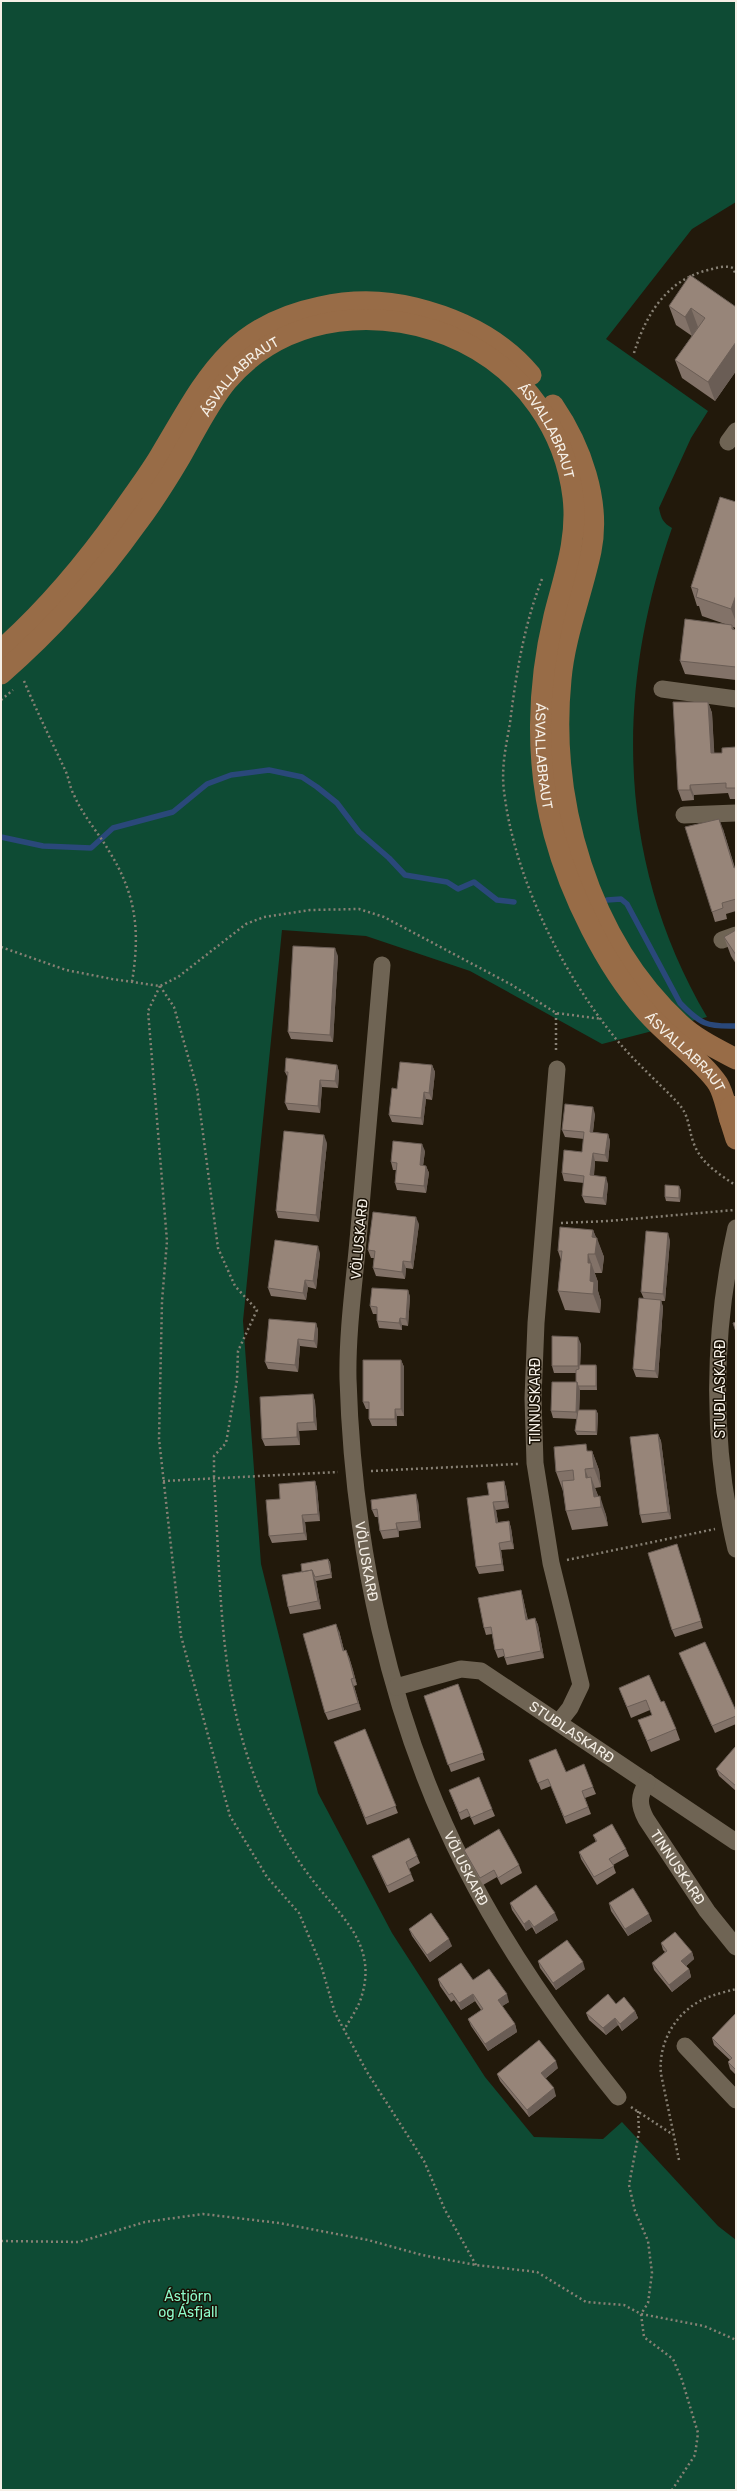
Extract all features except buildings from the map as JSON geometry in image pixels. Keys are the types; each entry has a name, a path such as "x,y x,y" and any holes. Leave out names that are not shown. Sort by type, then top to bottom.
{"main road":[{"name":"ÁSVALLABRAUT","path":"1,650 68,581 97,546 161,455 209,374 226,354 252,333 283,318 307,310 355,302 379,302 405,305 450,319 472,329 511,355 543,389 570,432 580,454 586,479 592,515 591,548 564,653 559,707 565,801 576,847 590,887 623,954 650,992 681,1025 736,1059"},
{"name":"ÁSVALLABRAUT","path":"1,674 54,624 89,585 151,503 217,395 242,366 257,353 290,334 311,326 337,321 371,318 416,324 477,349 513,376 543,412 563,455 573,499 572,545 549,642 540,711 545,794 554,836 576,896 618,974 645,1012 720,1086 733,1129"},
{"path":"733,1129 731,1106 736,1096"}],"street":[{"path":"662,689 736,699"},
{"path":"684,814 736,813"},
{"name":"VÖLUSKARÐ","path":"382,965 348,1376 354,1471 362,1536 374,1605 409,1732 426,1779 461,1859 484,1904 562,2025 618,2097"},
{"name":"TINNUSKARÐ","path":"557,1069 536,1323 533,1398 535,1464 551,1564 580,1675 581,1684 577,1694 559,1722"},
{"name":"STUÐLASKARÐ","path":"736,1228 724,1290 718,1357 718,1425 731,1526 736,1549"},
{"name":"STUÐLASKARÐ","path":"396,1687 440,1673 461,1669 476,1670 503,1684 736,1842"},
{"name":"TINNUSKARÐ","path":"647,1782 640,1794 640,1803 646,1819 707,1911 736,1947"},
{"path":"685,2046 736,2100"}],"path":[{"path":"634,353 641,328 663,298 682,280 691,274 722,267 732,268 736,275"},
{"path":"543,577 523,639 503,765 504,791 519,858 534,898 572,974 616,1039 688,1115 694,1144 705,1162 735,1184"},
{"path":"1,700 30,676"},
{"path":"24,681 50,742 66,773 73,795 109,851 126,886 134,913 137,947 132,982"},
{"path":"1,947 66,970 160,986 178,977 246,924 264,917 310,910 359,909 384,918 512,984 556,1013 602,1019"},
{"path":"160,986 174,1007 195,1077 218,1248 234,1286 257,1310 238,1351 237,1380 226,1443 214,1456 214,1478 225,1656 237,1722 246,1754 261,1792 289,1846 316,1885 352,1926 362,1949 366,1972 363,1990 344,2030"},
{"path":"160,986 148,1011 167,1241 162,1301 159,1439 181,1636 230,1816 267,1877 299,1913 321,1966 335,2013 368,2072 424,2161 445,2210 476,2265"},
{"path":"556,1013 557,1069"},
{"path":"577,1223 736,1210"},
{"path":"374,1470 535,1464"},
{"path":"163,1481 320,1472"},
{"path":"587,1556 731,1526"},
{"path":"679,2160 672,2135 660,2064 665,2040 677,2019 691,2006 702,2000 736,1989"},
{"path":"618,2097 672,2135"},
{"path":"638,2111 639,2132 629,2185 635,2211 648,2241 652,2273 648,2303 641,2314 644,2337 673,2359 682,2380 698,2433 695,2455 672,2490"},
{"path":"1,2241 79,2242 145,2222 203,2214 279,2223 476,2265 537,2272 586,2302 624,2305 641,2314 704,2326 736,2340"}],"green space":[{"name":"Ástjörn og Ásfjall","path":"1,1 736,1 736,202 692,229 606,339 708,411 691,438 659,508 663,520 672,528 653,590 640,652 634,715 634,777 641,839 655,899 677,959 707,1017 602,1044 470,971 366,936 282,930 243,1321 261,1564 318,1793 392,1933 485,2077 534,2137 603,2139 622,2122 718,2226 736,2240 736,2490 1,2490"}],"waterway":[{"path":"1,837 43,846 91,848 113,828 173,812 207,784 231,775 269,770 302,777 317,787 337,803 359,832 389,858 405,875 447,882 458,889 474,882 497,900 514,902"},
{"path":"607,900 621,899 627,904 680,1003 693,1016 711,1025 736,1026"}]}
